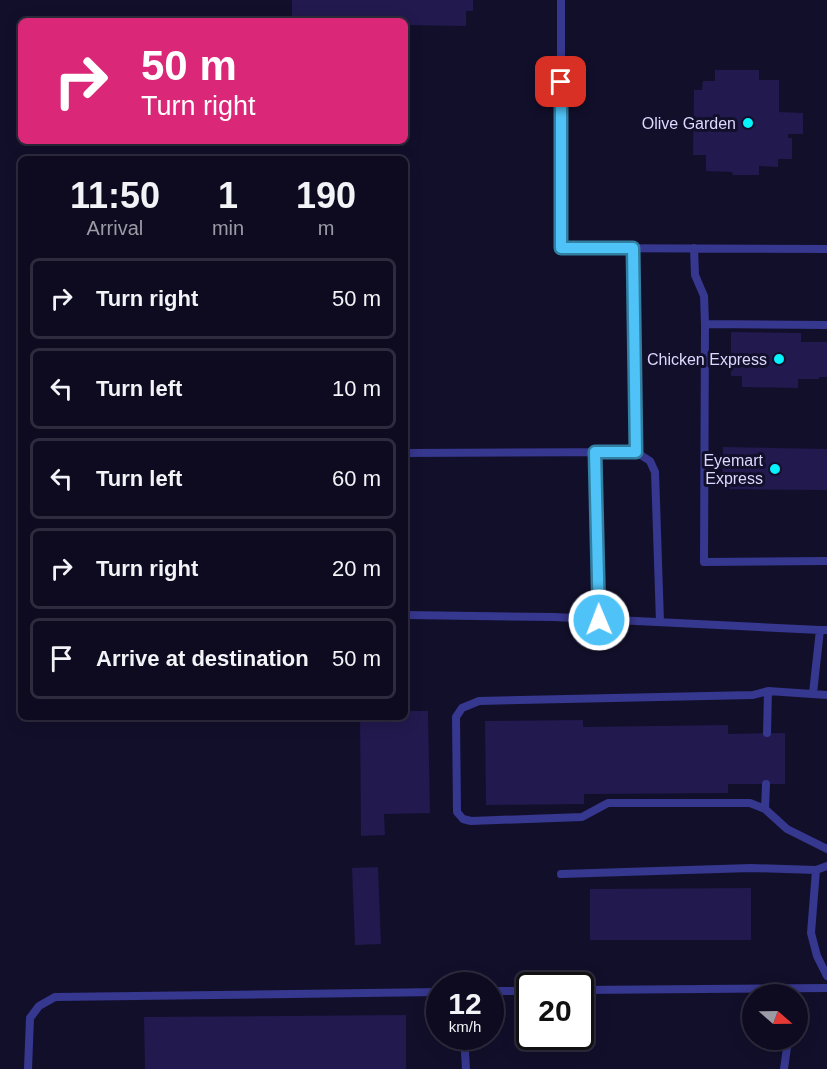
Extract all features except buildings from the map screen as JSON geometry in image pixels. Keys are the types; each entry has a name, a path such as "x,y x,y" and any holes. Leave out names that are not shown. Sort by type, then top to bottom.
{"lane":[{"path":"561,0 561,248 827,249"},
{"path":"633,248 636,452"},
{"path":"694,248 695,275 704,296 705,324 704,562 827,561"},
{"path":"705,324 827,325"},
{"path":"595,452 599,620"},
{"path":"408,453 636,452 650,460 655,472 660,622"},
{"path":"408,615 660,622 824,630 813,693"},
{"path":"767,733 768,691"},
{"path":"827,695 768,691 753,695 479,701 462,708 456,717 457,812 463,819 471,821 582,817 608,803 750,804 765,809 787,829 827,849"},
{"path":"765,809 766,784"},
{"path":"561,874 751,868 816,870 827,866"},
{"path":"816,870 811,933 817,956 827,976"},
{"path":"808,990 827,988"},
{"path":"594,990 742,991"},
{"path":"27,1069 30,1018 39,1006 55,997 426,992"},
{"path":"465,1050 466,1069"},
{"path":"784,1069 787,1050"}],"place":[{"name":"Olive Garden","path":"748,123"},
{"name":"Chicken Express","path":"779,359"},
{"name":"Eyemart Express","path":"775,469"}],"route":[{"path":"561,82 561,248 633,248 636,452 595,452 599,620"}]}
